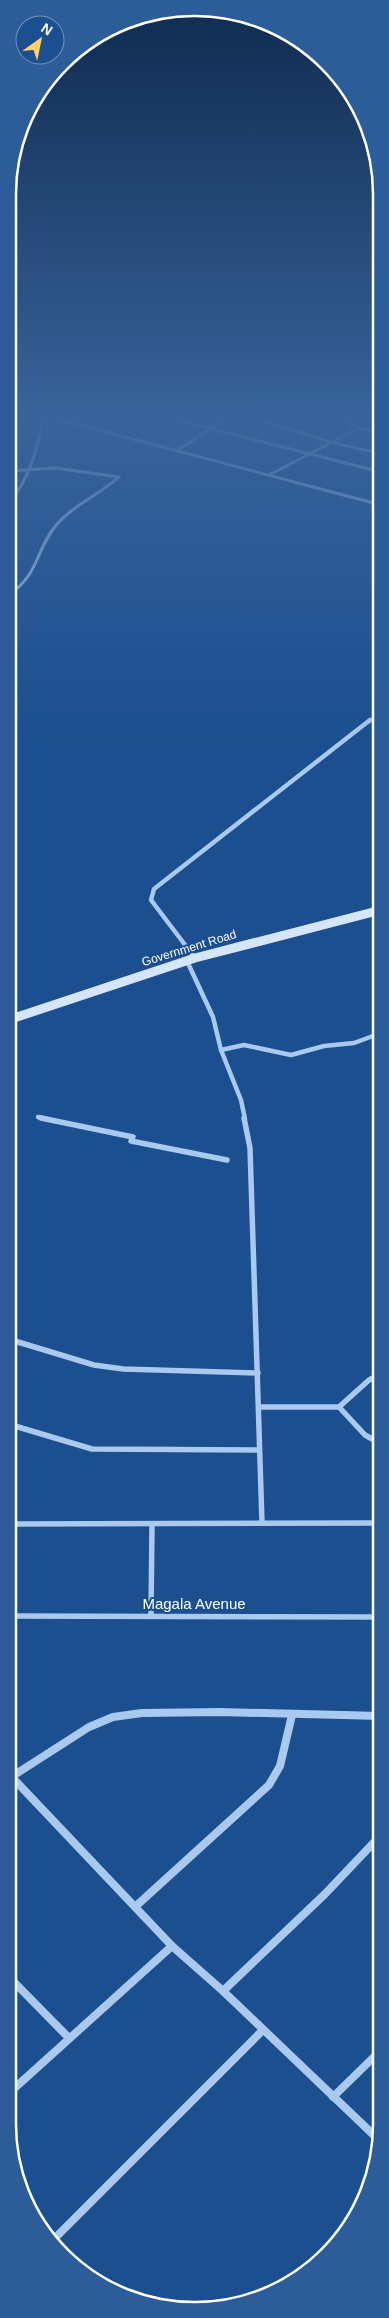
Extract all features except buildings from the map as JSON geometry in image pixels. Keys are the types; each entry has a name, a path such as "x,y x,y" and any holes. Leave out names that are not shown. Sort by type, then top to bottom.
{"street":[{"path":"16,590 29,580 48,535 55,525"},
{"path":"262,1523 250,1148 241,1100 221,1050 213,1017 191,959 151,900 154,889 164,880 373,718"},
{"name":"Government Road","path":"16,1017 191,959 373,912"},
{"path":"221,1050 244,1044 284,1055 324,1046 354,1043 373,1037"},
{"path":"38,1117 227,1160"},
{"path":"16,1341 94,1365 123,1369 258,1373"},
{"path":"259,1407 339,1407 373,1378"},
{"path":"339,1407 365,1435 373,1440"},
{"path":"16,1426 92,1449 259,1450"},
{"path":"16,1524 373,1523"},
{"path":"151,1615 152,1525"},
{"name":"Magala Avenue","path":"16,1616 373,1617"},
{"path":"16,1771 89,1727 113,1718 142,1713 220,1712 373,1716"},
{"path":"136,1906 269,1785 280,1766 292,1715"},
{"path":"16,1782 136,1906 172,1946 223,1991 372,2134"},
{"path":"223,1991 325,1894 373,1843"},
{"path":"16,2087 172,1946"},
{"path":"16,1984 70,2038"},
{"path":"56,2236 263,2030"},
{"path":"333,2097 373,2058"}]}
